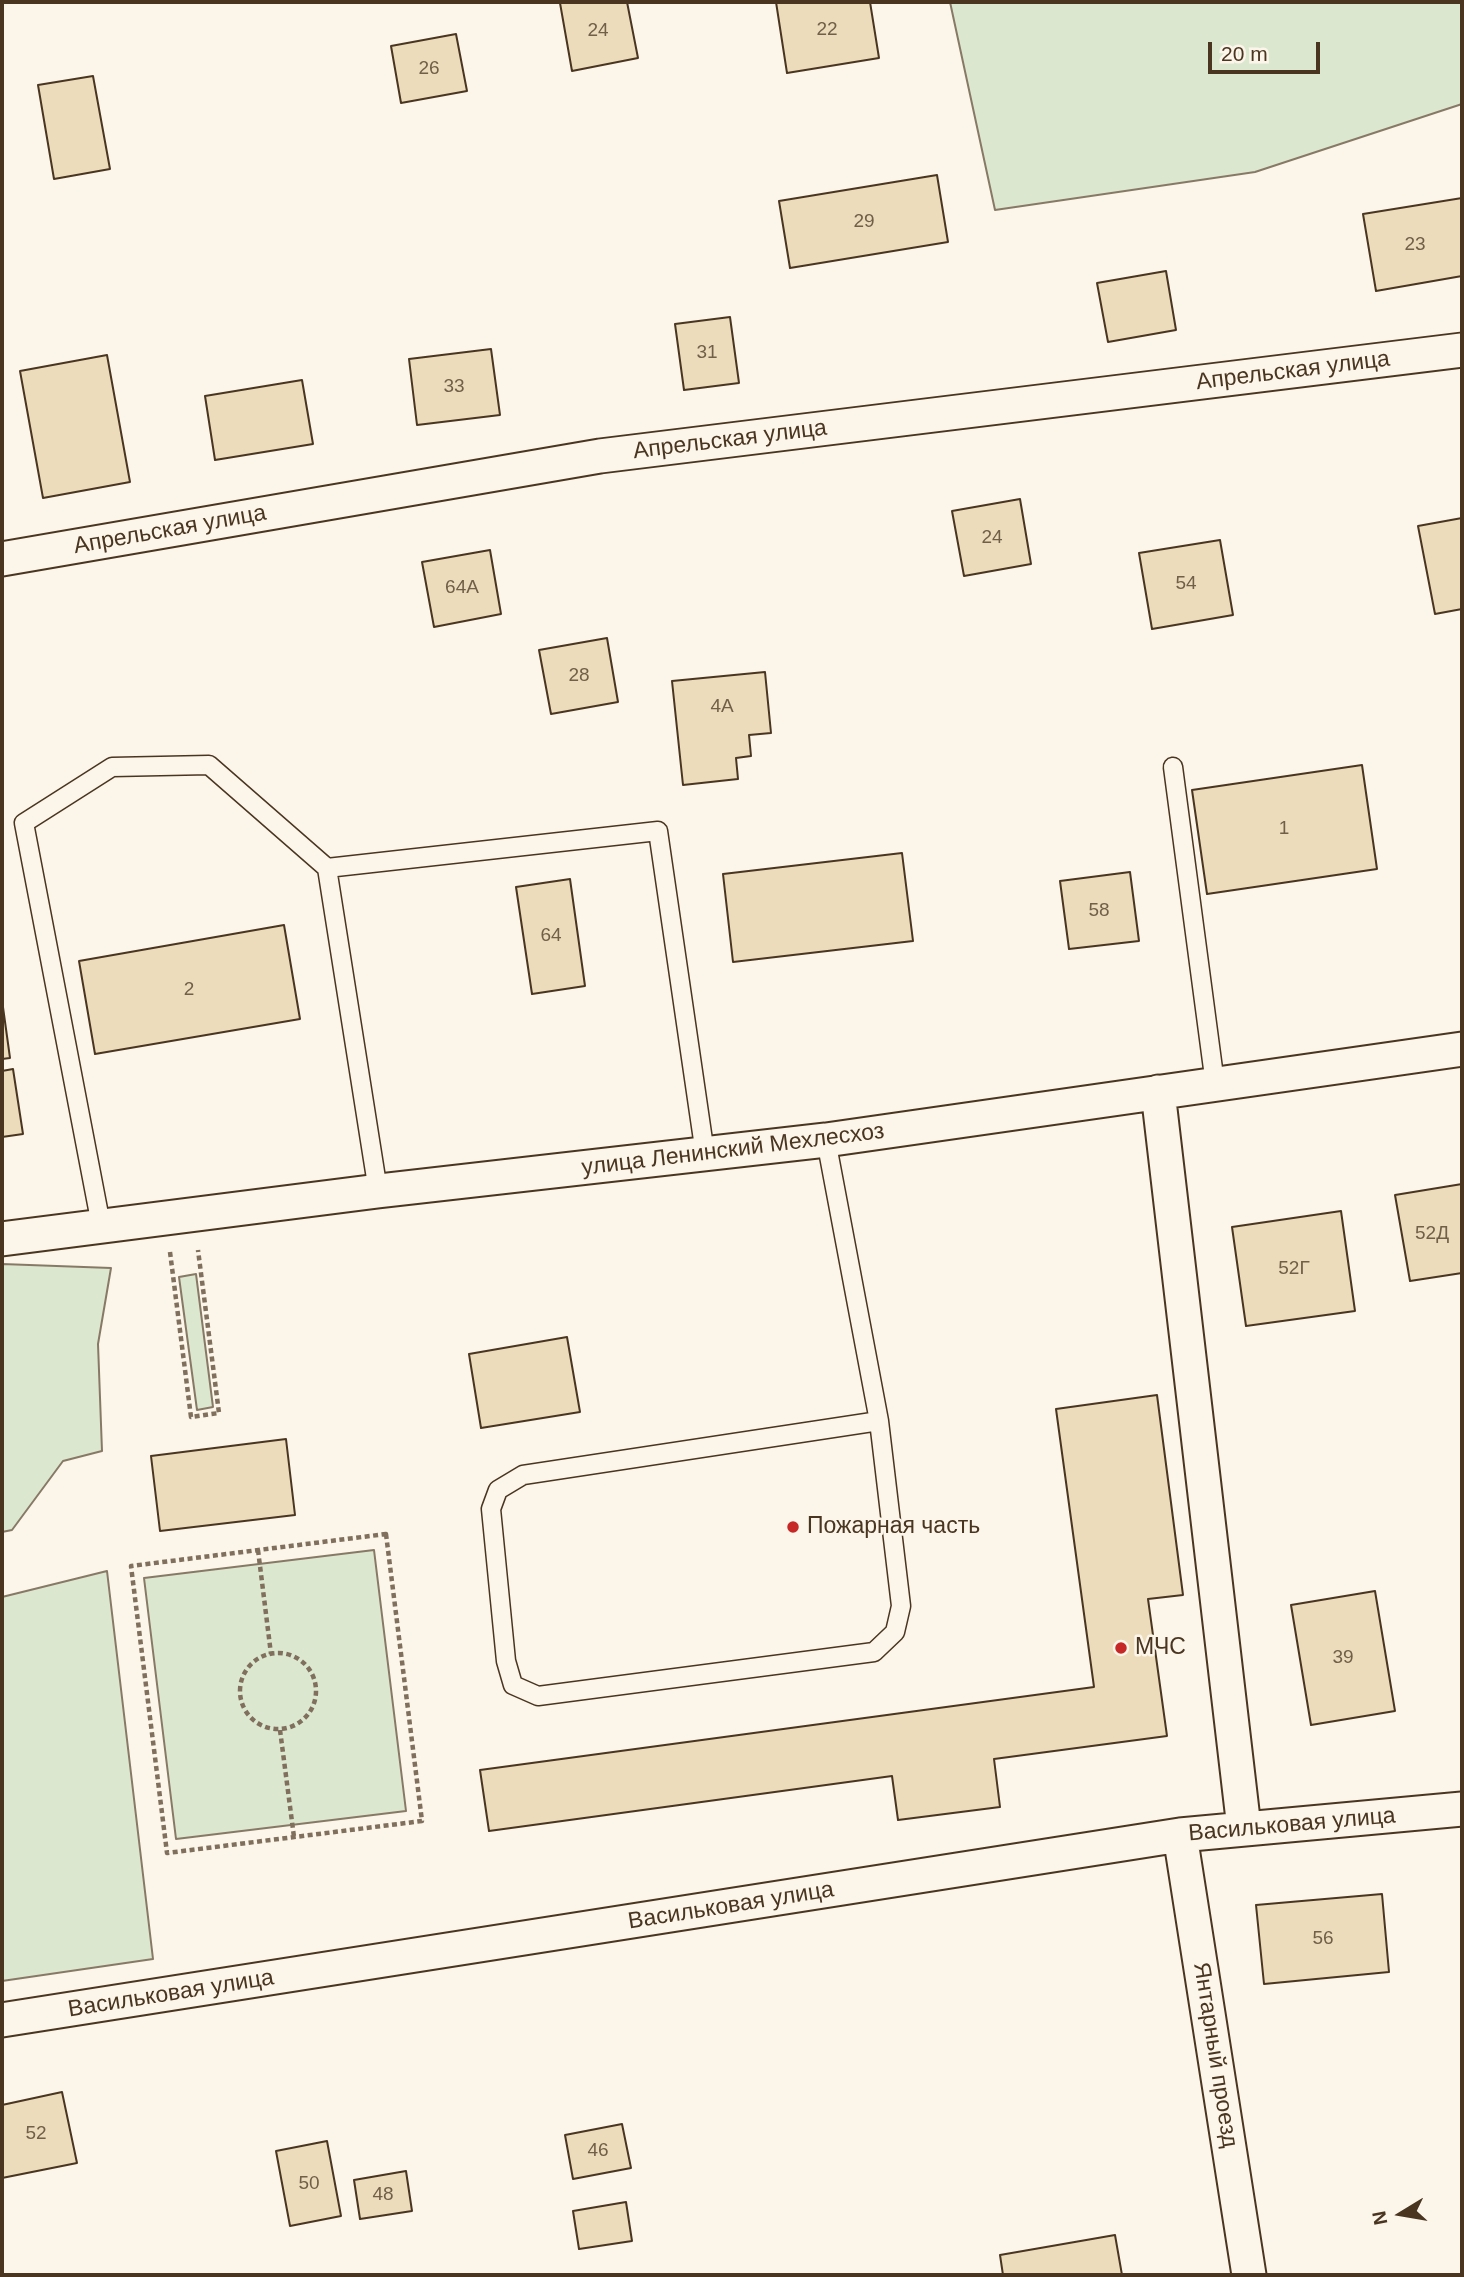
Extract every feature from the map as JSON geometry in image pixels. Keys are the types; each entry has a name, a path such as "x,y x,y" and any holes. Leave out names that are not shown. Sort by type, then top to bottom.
{"street":[{"name":"Апрельская улица","path":"2,559 600,456 1462,350"},
{"name":"улица Ленинский Мехлесхоз","path":"2,1239 378,1191 826,1140 1462,1049"},
{"path":"1158,1092 1244,1829"},
{"name":"Васильковая улица","path":"2,2020 1180,1835 1462,1809"},
{"name":"Янтарный проезд","path":"1180,1835 1250,2275"}],"lane":[{"path":"101,1226 24,823 112,767 209,765 327,868 378,1191"},
{"path":"1173,767 1215,1084"},
{"path":"327,868 659,831 705,1154"},
{"path":"826,1140 879,1421 901,1606 895,1632 874,1652 538,1696 513,1685 506,1661 491,1509 498,1490 523,1475 879,1421"}],"path":[{"path":"179,1216 219,1413 191,1417 179,1216"},
{"path":"386,1534 422,1821 294,1837 167,1853 131,1566 386,1534"},
{"path":"258,1550 271,1654"},
{"path":"271,1654 289,1654 304,1663 314,1678 316,1696 311,1712 298,1724 281,1730 265,1727 251,1718 243,1704 241,1688 245,1672 256,1660 271,1654"},
{"path":"281,1730 294,1837"}],"green space":[{"path":"950,2 1462,2 1462,104 1255,172 995,210"},
{"path":"2,1264 111,1268 98,1344 102,1451 63,1461 12,1530 2,1532"},
{"path":"196,1274 213,1407 197,1410 179,1277"},
{"path":"374,1550 406,1811 176,1839 144,1578"},
{"path":"107,1571 153,1959 2,1981 2,1597"}],"building":[{"path":"627,2 638,58 572,71 560,3"},
{"path":"776,2 870,2 879,58 787,73"},
{"path":"456,34 467,91 401,103 391,46"},
{"path":"93,76 110,169 54,179 38,85"},
{"path":"937,175 948,242 790,268 779,201"},
{"path":"1462,198 1462,276 1376,291 1363,214"},
{"path":"1166,271 1176,330 1108,342 1097,283"},
{"path":"730,317 739,383 684,390 675,324"},
{"path":"491,349 500,415 417,425 409,359"},
{"path":"107,355 130,482 43,498 20,371"},
{"path":"302,380 313,444 215,460 205,396"},
{"path":"1020,499 1031,564 964,576 952,511"},
{"path":"1462,518 1462,609 1435,614 1418,526"},
{"path":"1220,540 1233,615 1152,629 1139,553"},
{"path":"490,550 501,614 434,627 422,562"},
{"path":"607,638 618,702 551,714 539,650"},
{"path":"765,672 771,733 749,735 751,756 736,758 738,779 683,785 672,681"},
{"path":"1362,765 1377,869 1207,894 1192,790"},
{"path":"902,853 913,941 733,962 723,874"},
{"path":"1130,872 1139,941 1069,949 1060,881"},
{"path":"570,879 585,986 532,994 516,887"},
{"path":"284,925 300,1019 95,1054 79,961"},
{"path":"2,1000 10,1058 2,1059"},
{"path":"13,1069 23,1134 2,1137 2,1071"},
{"path":"1462,1184 1462,1273 1410,1281 1395,1195"},
{"path":"1341,1211 1355,1311 1246,1326 1232,1227"},
{"path":"567,1337 580,1412 481,1428 469,1354"},
{"name":"МЧС","path":"1157,1395 1183,1595 1148,1599 1167,1736 994,1759 1000,1807 898,1820 892,1776 489,1831 480,1770 1094,1687 1056,1409"},
{"path":"286,1439 295,1515 160,1531 151,1456"},
{"path":"1375,1591 1395,1711 1311,1725 1291,1605"},
{"path":"1382,1894 1389,1972 1264,1984 1256,1905"},
{"path":"62,2092 77,2163 2,2178 2,2105"},
{"path":"622,2124 631,2168 573,2179 565,2135"},
{"path":"327,2141 341,2216 290,2226 276,2151"},
{"path":"406,2171 412,2211 360,2219 354,2180"},
{"path":"626,2202 632,2241 579,2249 573,2211"},
{"path":"1115,2235 1122,2275 1003,2275 1000,2255"}],"place":[{"name":"Пожарная часть","path":"793,1527"},
{"name":"МЧС","path":"1121,1648"}]}
